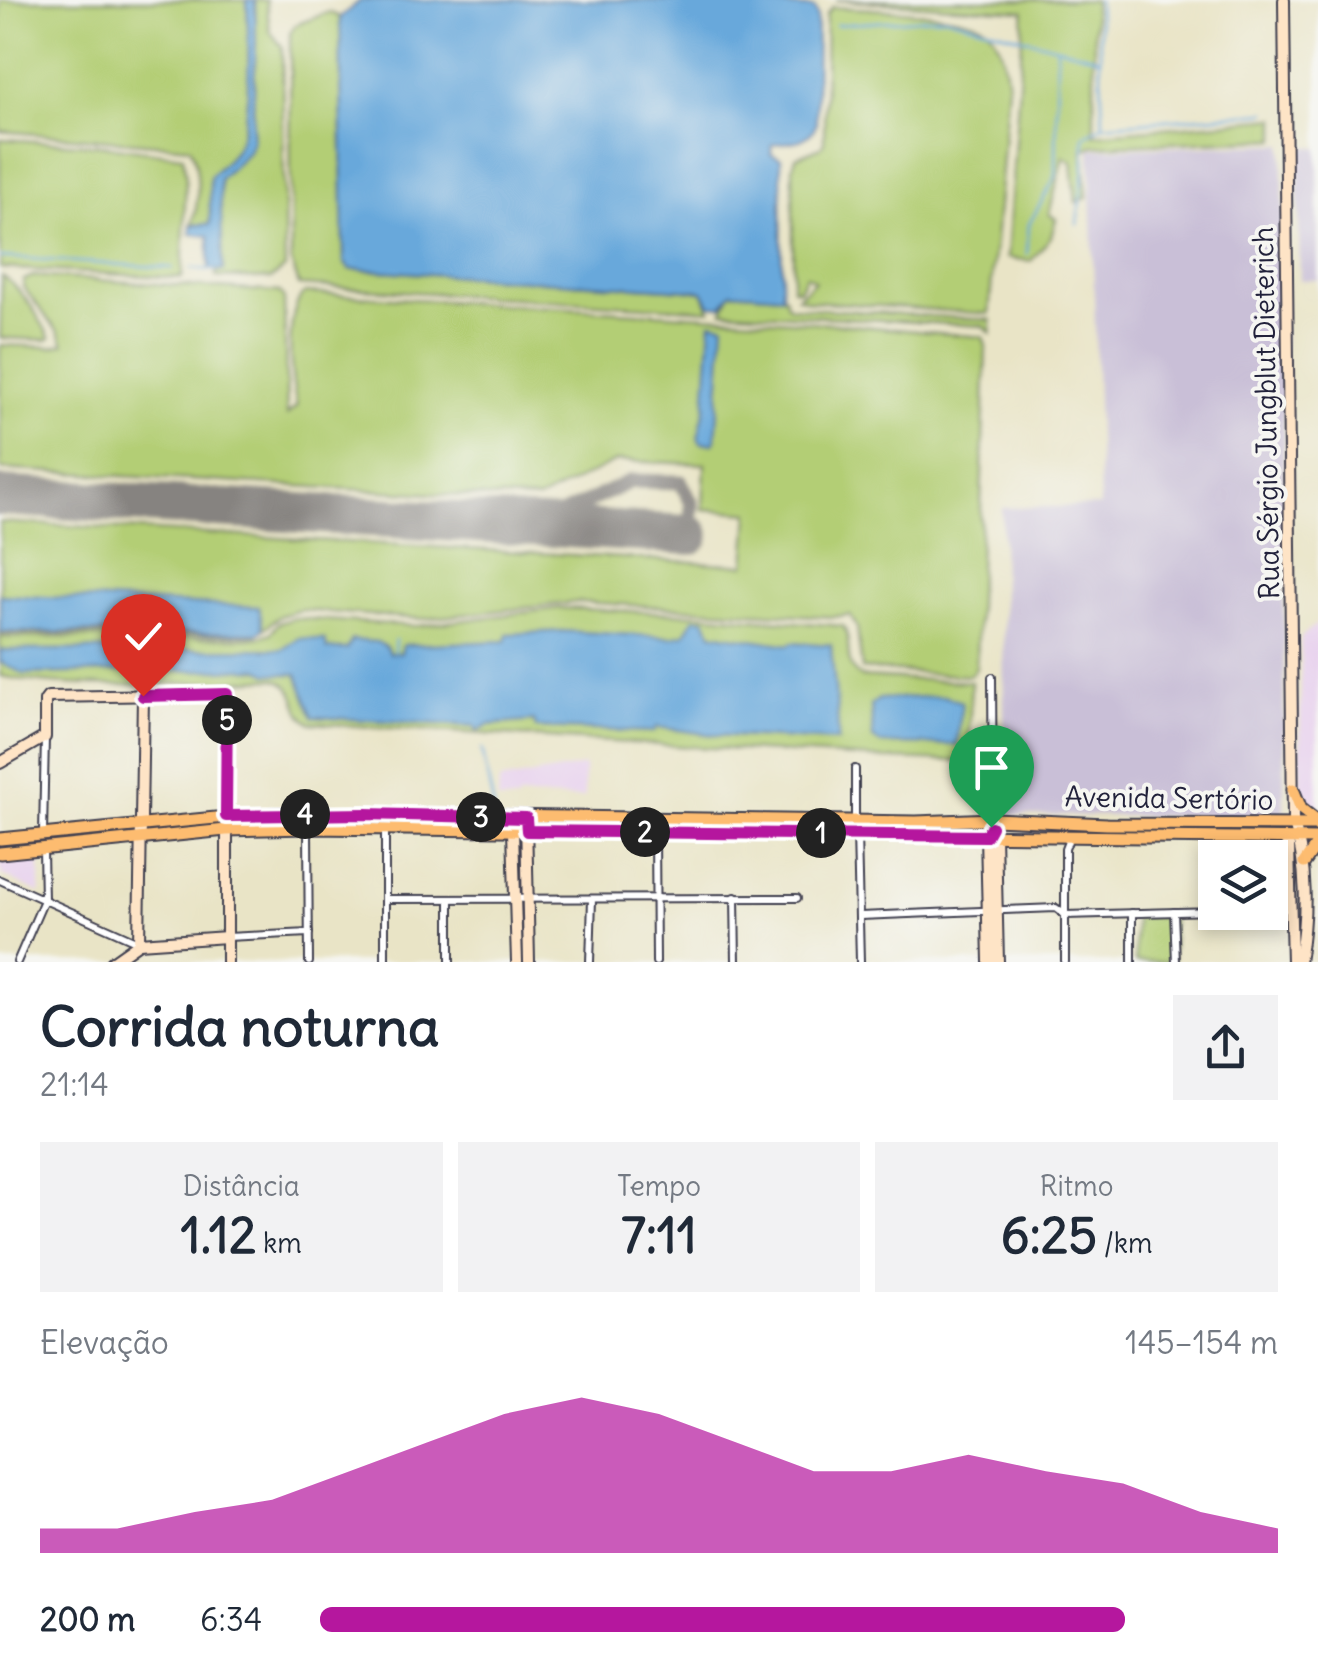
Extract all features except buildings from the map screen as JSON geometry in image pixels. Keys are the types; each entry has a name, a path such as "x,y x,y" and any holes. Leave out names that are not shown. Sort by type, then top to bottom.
{"main road":[{"path":"1292,790 1301,809 1318,824"},
{"name":"Avenida Sertório","path":"0,840 43,842 226,823 366,814 655,832 993,819 1318,824"},
{"path":"990,836 995,824 1031,821"},
{"name":"Avenida Sertório","path":"226,823 384,829 856,827 990,836 1318,841"},
{"path":"1304,863 1318,841"},
{"name":"Avenida Sertório","path":"0,854 43,842"}],"street":[{"name":"Rua Sérgio Jungblut Dieterich","path":"1284,0 1292,790 1294,825 1304,863 1306,920 1296,962"},
{"path":"992,678 993,819"},
{"path":"17,962 44,900 46,698 227,694 227,962"},
{"path":"139,943 143,696"},
{"path":"0,761 44,737"},
{"path":"855,769 860,962"},
{"path":"522,826 529,962"},
{"path":"516,962 515,899 522,826"},
{"path":"308,828 309,962"},
{"path":"384,829 386,962"},
{"path":"655,832 656,962"},
{"path":"989,962 990,836"},
{"path":"1065,962 1065,849 1070,836"},
{"path":"1283,838 1289,846 1289,909 1296,962"},
{"path":"0,880 139,943 309,932"},
{"path":"735,897 736,962"},
{"path":"590,962 592,898"},
{"path":"385,899 797,898"},
{"path":"450,899 450,962"},
{"path":"860,916 1056,908 1065,915 1198,911"},
{"path":"992,911 998,962"},
{"path":"1174,912 1176,962"},
{"path":"1132,913 1132,962"},
{"path":"112,962 139,943"}],"shaded area":[{"path":"1283,144 1284,817 1005,815 1002,508 1100,506 1090,149"},
{"path":"1298,147 1318,147 1318,280 1300,280"},
{"path":"1318,623 1318,814 1310,810 1300,788 1301,637"},
{"path":"584,766 584,798 518,797 517,801 498,801 499,781"},
{"path":"40,857 40,894 1,874 0,861"}],"green space":[{"path":"0,0 247,0 245,118 236,148 210,177 210,224 191,225 198,186 190,147 0,131"},
{"path":"255,0 266,0 270,31 282,47 285,268 271,279 216,277 216,271 222,271 220,178 248,152 252,141"},
{"path":"836,0 1094,0 1094,134 1276,118 1276,139 1093,146 1083,150 1087,198 1076,202 1072,162 1064,157 1049,214 1056,219 1051,237 1031,261 1007,258 1024,11"},
{"path":"832,7 914,12 976,22 987,28 1000,47 1008,86 989,314 797,297 815,281 806,275 799,290 793,288 793,166 796,157 824,142 826,15"},
{"path":"329,12 340,17 344,261 349,269 703,291 710,310 299,285 291,261 290,33 295,25"},
{"path":"0,139 101,145 183,156 186,178 182,278 0,268"},
{"path":"2,276 23,295 50,338 0,338"},
{"path":"33,276 280,292 284,299 287,415 297,406 291,330 298,302 305,293 828,323 983,337 986,346 976,668 966,676 862,669 857,627 850,615 579,602 424,619 301,610 280,616 256,635 0,634 0,522 745,565 749,513 703,509 705,464 616,461 538,500 0,469 0,345 64,344 23,287 24,280"},
{"path":"731,292 785,296 791,307 991,320 991,333 983,326 723,311"},
{"path":"560,608 843,626 851,667 861,677 971,682 969,750 957,761 888,759 310,723 288,686 274,679 102,685 0,676 0,637 257,638 271,633 278,623 295,618 417,626"},
{"path":"1172,916 1173,962 1135,962 1135,917"}],"water":[{"path":"247,0 255,0 252,141 248,152 220,179 223,271 209,268 209,236 191,234 191,225 210,224 210,177 233,152 241,135 248,76"},
{"path":"361,0 709,0 814,8 816,125 803,139 772,145 771,154 781,158 782,296 732,292 722,306 710,305 703,291 349,269 344,262 340,17"},
{"path":"711,322 724,324 716,440 701,443 698,438 705,408"},
{"path":"0,595 259,607 263,629 258,633 0,632"},
{"path":"694,618 705,619 712,633 789,645 831,645 838,741 713,735 657,727 654,732 536,728 534,721 488,725 477,731 475,726 313,717 297,674 268,674 259,669 24,674 0,662 0,650 283,649 299,638 325,640 327,649 347,649 352,640 377,642 389,653 401,653 403,645 506,641 508,634 562,631 672,637 685,634"},
{"path":"944,696 962,702 957,745 881,744 873,739 871,705 879,699"}],"waterway":[{"path":"1098,0 1103,125 1267,112"},
{"path":"836,25 945,17 1099,58"},
{"path":"1027,254 1029,224 1056,176 1057,47"},
{"path":"1077,224 1084,136 1101,126"},
{"path":"0,257 172,268"},
{"path":"191,269 216,270"},
{"path":"394,653 395,640"},
{"path":"482,749 494,809"}],"taxiway":[{"path":"470,522 546,522 631,481 681,482 692,504 690,535"}],"runway":[{"path":"0,496 690,535"}],"route":[{"path":"143,696 227,694 226,816 526,818 527,831 986,836 991,827"}]}
